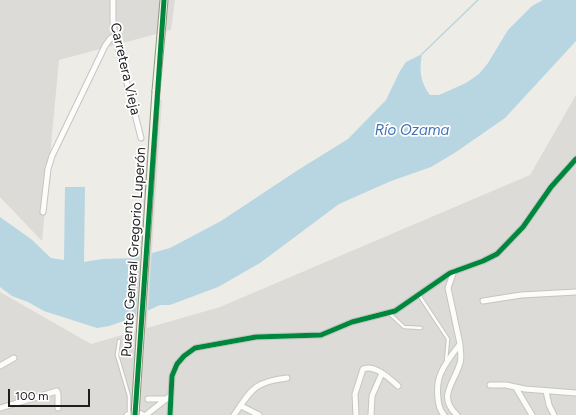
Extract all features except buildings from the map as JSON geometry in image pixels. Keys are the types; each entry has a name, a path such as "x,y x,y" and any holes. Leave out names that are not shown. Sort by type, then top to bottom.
{"street":[{"name":"Carretera Vieja","path":"113,0 115,36 141,138"},
{"name":"Puente General Gregorio Luperón","path":"130,415 164,0"},
{"path":"43,212 48,169 52,156 105,46 110,39 115,36"},
{"path":"170,415 168,397 172,376 177,364 184,356 195,348 256,337 320,335 352,322 390,314 454,271 483,261 497,254 523,227 551,187 576,159"},
{"path":"454,271 448,288 460,344 460,362 450,382 447,399 448,404 457,415"},
{"path":"483,301 521,295 576,292"},
{"path":"444,415 439,410 438,404 440,374 460,344"},
{"path":"0,366 14,358"},
{"path":"356,415 355,394 362,371 365,368 370,368 382,373 398,386"},
{"path":"371,415 372,396 382,373"},
{"path":"234,415 252,389 271,380 287,378"},
{"path":"490,385 506,385 516,388 546,391 576,392"},
{"path":"516,388 532,415"},
{"path":"546,391 549,405 554,415"},
{"path":"0,408 57,392 58,408"},
{"path":"148,398 168,397"},
{"path":"146,415 168,397"},
{"path":"241,406 259,415"},
{"path":"130,415 140,412 143,415"}],"lane":[{"path":"419,295 448,339 446,364"},
{"path":"390,314 404,327 421,328"},
{"path":"119,341 117,355 129,396 130,415"}],"shaded area":[{"path":"0,0 175,0 171,30 59,60 42,241 0,197"},
{"path":"576,95 576,415 0,415 0,292 91,344 220,307 530,175"}],"water":[{"name":"Río Ozama","path":"543,0 576,0 576,41 505,118 456,152 431,167 391,181 339,204 260,263 218,287 170,305 160,305 130,319 109,326 97,328 44,311 28,302 12,296 0,287 0,217 31,239 51,258 64,260 65,187 85,187 84,262 102,259 134,258 170,248 221,221 348,139 386,100 406,62 422,54 421,76 422,81 430,95 439,95 466,83 479,74 488,63 508,30 532,6"}],"pier":[{"path":"151,99 162,100 141,415 131,415 138,275"}],"waterway":[{"path":"422,54 478,0"}],"cycle path":[{"path":"135,415 164,0"},
{"path":"170,415 172,376 177,364 184,356 195,348 256,337 321,335 352,322 395,311 450,273 483,261 497,254 523,227 551,187 576,159"}]}
